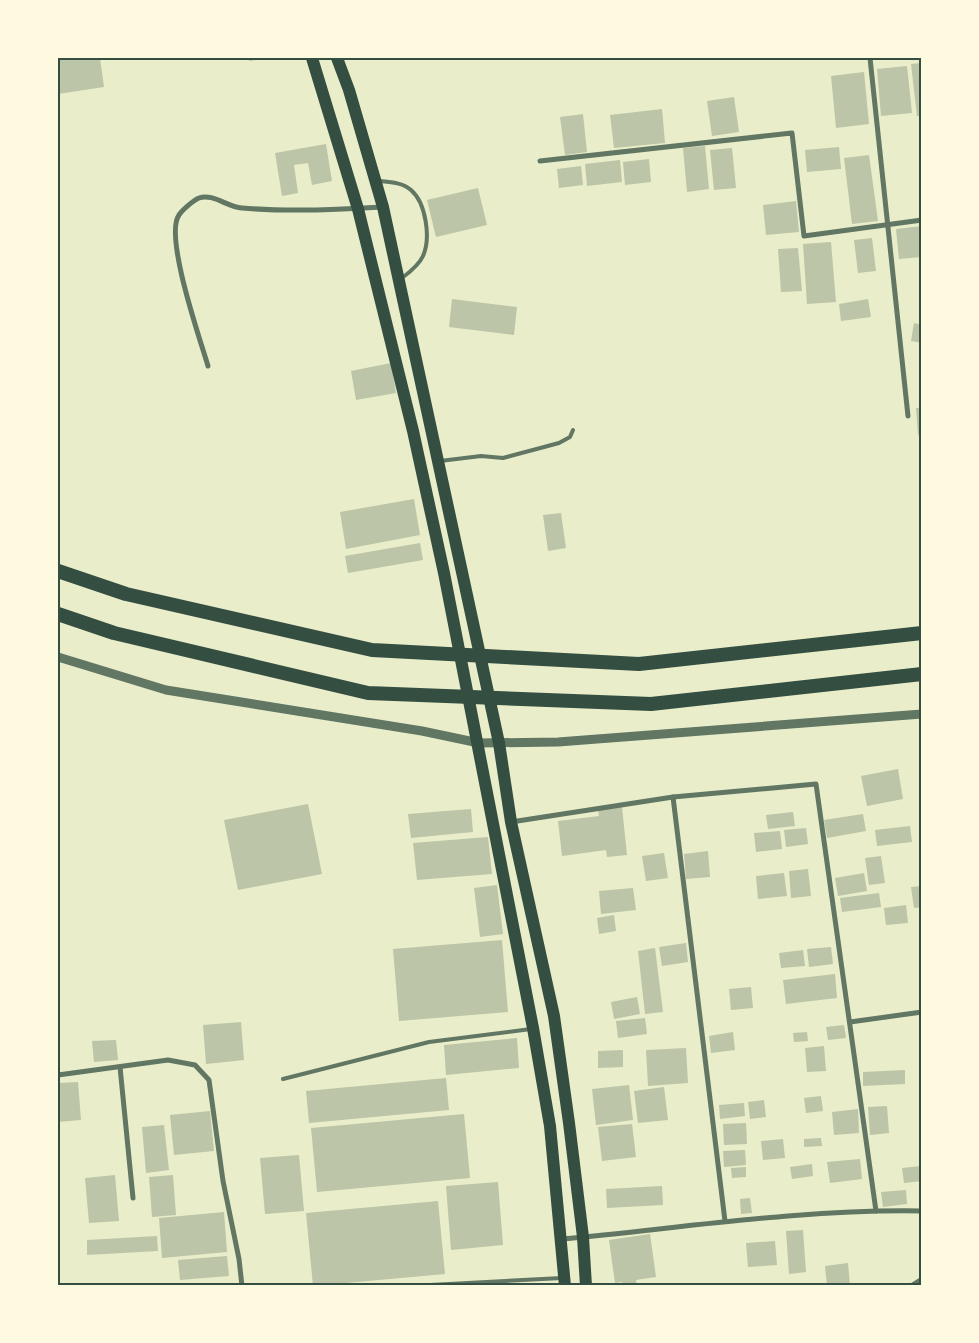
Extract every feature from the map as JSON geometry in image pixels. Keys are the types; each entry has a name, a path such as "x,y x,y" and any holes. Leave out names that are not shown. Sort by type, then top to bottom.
{"highway":[{"path":"58,571 126,594 372,650 639,664 922,633"},
{"path":"58,614 114,633 368,693 650,704 922,674"}],"main road":[{"path":"312,58 358,209 413,431 479,743 550,1126 565,1282"},
{"path":"337,58 349,90 383,207 440,461 499,743 511,822 554,1016 583,1237 586,1286"}],"street":[{"path":"870,58 886,226 908,416"},
{"path":"540,161 792,133 804,236 922,220"},
{"path":"208,366 178,259 175,234 178,216 199,198 213,197 231,207 273,210 383,207"},
{"path":"58,657 166,690 422,731 479,743 558,742 922,714"},
{"path":"511,822 673,797 816,784 876,1211"},
{"path":"673,797 725,1221"},
{"path":"850,1022 922,1012"},
{"path":"58,1075 168,1060 195,1065 209,1080 223,1181 239,1259 242,1286"},
{"path":"120,1067 133,1198"},
{"path":"562,1239 725,1221 876,1211 922,1211"},
{"path":"911,1286 922,1279"}],"lane":[{"path":"376,181 392,182 405,186 412,191 422,209 426,235 422,256 409,273 399,280"},
{"path":"440,461 481,456 503,458 559,443 570,437 573,430"},
{"path":"283,1079 429,1042 533,1028"},
{"path":"411,1286 565,1282"}],"building":[{"path":"58,58 100,58 104,87 58,94"},
{"path":"249,58 262,58 262,59 249,61"},
{"path":"922,63 922,116 917,116 911,64"},
{"path":"907,66 912,113 881,116 877,69"},
{"path":"864,72 869,124 836,128 831,76"},
{"path":"734,97 739,132 712,136 707,101"},
{"path":"662,109 665,143 614,148 610,115"},
{"path":"583,114 587,152 565,155 560,117"},
{"path":"326,144 332,181 312,185 308,163 294,165 298,193 282,196 275,153"},
{"path":"705,146 709,189 687,192 683,148"},
{"path":"839,147 841,169 807,172 805,150"},
{"path":"732,148 736,188 714,190 710,150"},
{"path":"869,155 878,221 852,224 844,158"},
{"path":"649,159 651,182 625,185 623,162"},
{"path":"620,160 622,182 587,186 585,164"},
{"path":"581,166 583,185 559,188 557,169"},
{"path":"478,188 487,225 436,237 427,200"},
{"path":"796,201 799,232 766,235 763,205"},
{"path":"922,226 922,257 899,259 896,229"},
{"path":"872,238 876,271 858,273 854,240"},
{"path":"831,242 836,302 807,304 803,244"},
{"path":"798,248 802,291 781,292 778,249"},
{"path":"452,299 517,307 514,335 449,327"},
{"path":"868,299 871,317 841,321 839,304"},
{"path":"914,323 922,325 922,343 911,341"},
{"path":"391,363 396,393 356,400 351,371"},
{"path":"916,408 922,408 922,434 918,435"},
{"path":"414,499 420,535 346,549 340,512"},
{"path":"561,513 566,548 548,551 543,515"},
{"path":"420,543 423,560 348,573 345,556"},
{"path":"898,769 903,799 867,806 861,776"},
{"path":"308,804 322,874 238,890 224,820"},
{"path":"622,807 627,855 607,857 606,850 562,856 558,821 599,816 598,810"},
{"path":"471,809 473,832 411,838 408,814"},
{"path":"793,812 795,826 768,829 766,815"},
{"path":"863,814 866,831 827,838 824,820"},
{"path":"910,826 912,842 877,846 875,830"},
{"path":"806,828 808,844 786,847 784,830"},
{"path":"780,831 782,849 756,852 754,833"},
{"path":"488,837 492,874 417,880 413,843"},
{"path":"708,851 710,877 686,879 684,854"},
{"path":"664,853 668,878 646,881 642,856"},
{"path":"881,856 885,883 869,885 865,858"},
{"path":"808,869 811,896 791,898 789,871"},
{"path":"784,873 787,896 758,899 756,876"},
{"path":"864,873 867,891 838,896 835,878"},
{"path":"497,885 503,934 480,937 474,888"},
{"path":"922,886 922,907 914,908 911,887"},
{"path":"633,888 636,910 601,914 599,891"},
{"path":"879,893 881,907 842,912 840,898"},
{"path":"906,905 908,923 886,925 884,908"},
{"path":"614,915 616,931 599,934 597,918"},
{"path":"502,940 508,1012 399,1021 393,949"},
{"path":"686,943 688,962 662,966 659,947"},
{"path":"831,947 833,964 809,967 807,949"},
{"path":"655,948 663,1012 645,1014 638,951"},
{"path":"803,950 805,966 781,968 779,953"},
{"path":"835,974 837,998 786,1004 783,980"},
{"path":"751,987 753,1008 731,1010 729,989"},
{"path":"637,997 640,1014 614,1019 611,1002"},
{"path":"645,1018 647,1034 618,1038 616,1021"},
{"path":"241,1022 244,1060 206,1064 203,1025"},
{"path":"844,1025 846,1038 828,1040 826,1027"},
{"path":"733,1032 735,1050 711,1053 709,1036"},
{"path":"807,1032 808,1041 794,1042 793,1033"},
{"path":"517,1038 519,1068 446,1075 444,1045"},
{"path":"116,1040 118,1060 94,1062 92,1041"},
{"path":"824,1046 826,1071 807,1072 805,1048"},
{"path":"686,1048 688,1083 648,1086 646,1050"},
{"path":"623,1050 623,1067 598,1068 598,1051"},
{"path":"905,1070 905,1084 863,1086 863,1072"},
{"path":"446,1078 449,1110 309,1123 306,1091"},
{"path":"78,1082 81,1120 58,1122 58,1083"},
{"path":"629,1085 633,1120 596,1125 592,1089"},
{"path":"664,1087 668,1120 638,1123 634,1091"},
{"path":"821,1096 823,1111 806,1113 804,1098"},
{"path":"764,1100 766,1117 750,1119 748,1102"},
{"path":"744,1103 745,1116 720,1119 719,1105"},
{"path":"887,1106 889,1133 870,1135 868,1107"},
{"path":"858,1109 859,1133 834,1135 832,1112"},
{"path":"210,1111 214,1151 174,1155 170,1115"},
{"path":"464,1114 470,1178 317,1192 311,1128"},
{"path":"746,1123 747,1144 724,1145 723,1124"},
{"path":"632,1124 636,1157 602,1161 598,1127"},
{"path":"164,1125 169,1170 146,1173 142,1127"},
{"path":"821,1138 822,1146 804,1147 804,1139"},
{"path":"783,1139 785,1158 763,1160 761,1141"},
{"path":"745,1150 746,1165 724,1167 723,1151"},
{"path":"299,1155 304,1211 265,1214 260,1158"},
{"path":"860,1159 862,1179 830,1183 827,1162"},
{"path":"812,1164 813,1176 792,1179 790,1167"},
{"path":"921,1166 922,1181 904,1183 902,1168"},
{"path":"746,1167 746,1177 732,1178 731,1168"},
{"path":"115,1175 119,1221 89,1223 85,1178"},
{"path":"173,1175 176,1215 152,1217 149,1177"},
{"path":"498,1182 503,1245 451,1250 446,1186"},
{"path":"662,1186 663,1205 607,1208 606,1189"},
{"path":"906,1190 907,1204 883,1207 881,1192"},
{"path":"750,1198 752,1213 741,1214 740,1199"},
{"path":"438,1201 445,1274 313,1286 306,1213"},
{"path":"224,1212 227,1252 162,1258 159,1218"},
{"path":"803,1230 806,1272 789,1274 786,1231"},
{"path":"650,1234 656,1277 636,1280 637,1286 623,1286 622,1282 615,1283 609,1240"},
{"path":"157,1236 158,1251 87,1255 87,1240"},
{"path":"775,1241 777,1265 748,1267 746,1243"},
{"path":"227,1256 229,1276 180,1280 178,1260"},
{"path":"848,1263 850,1286 827,1286 825,1266"}]}
